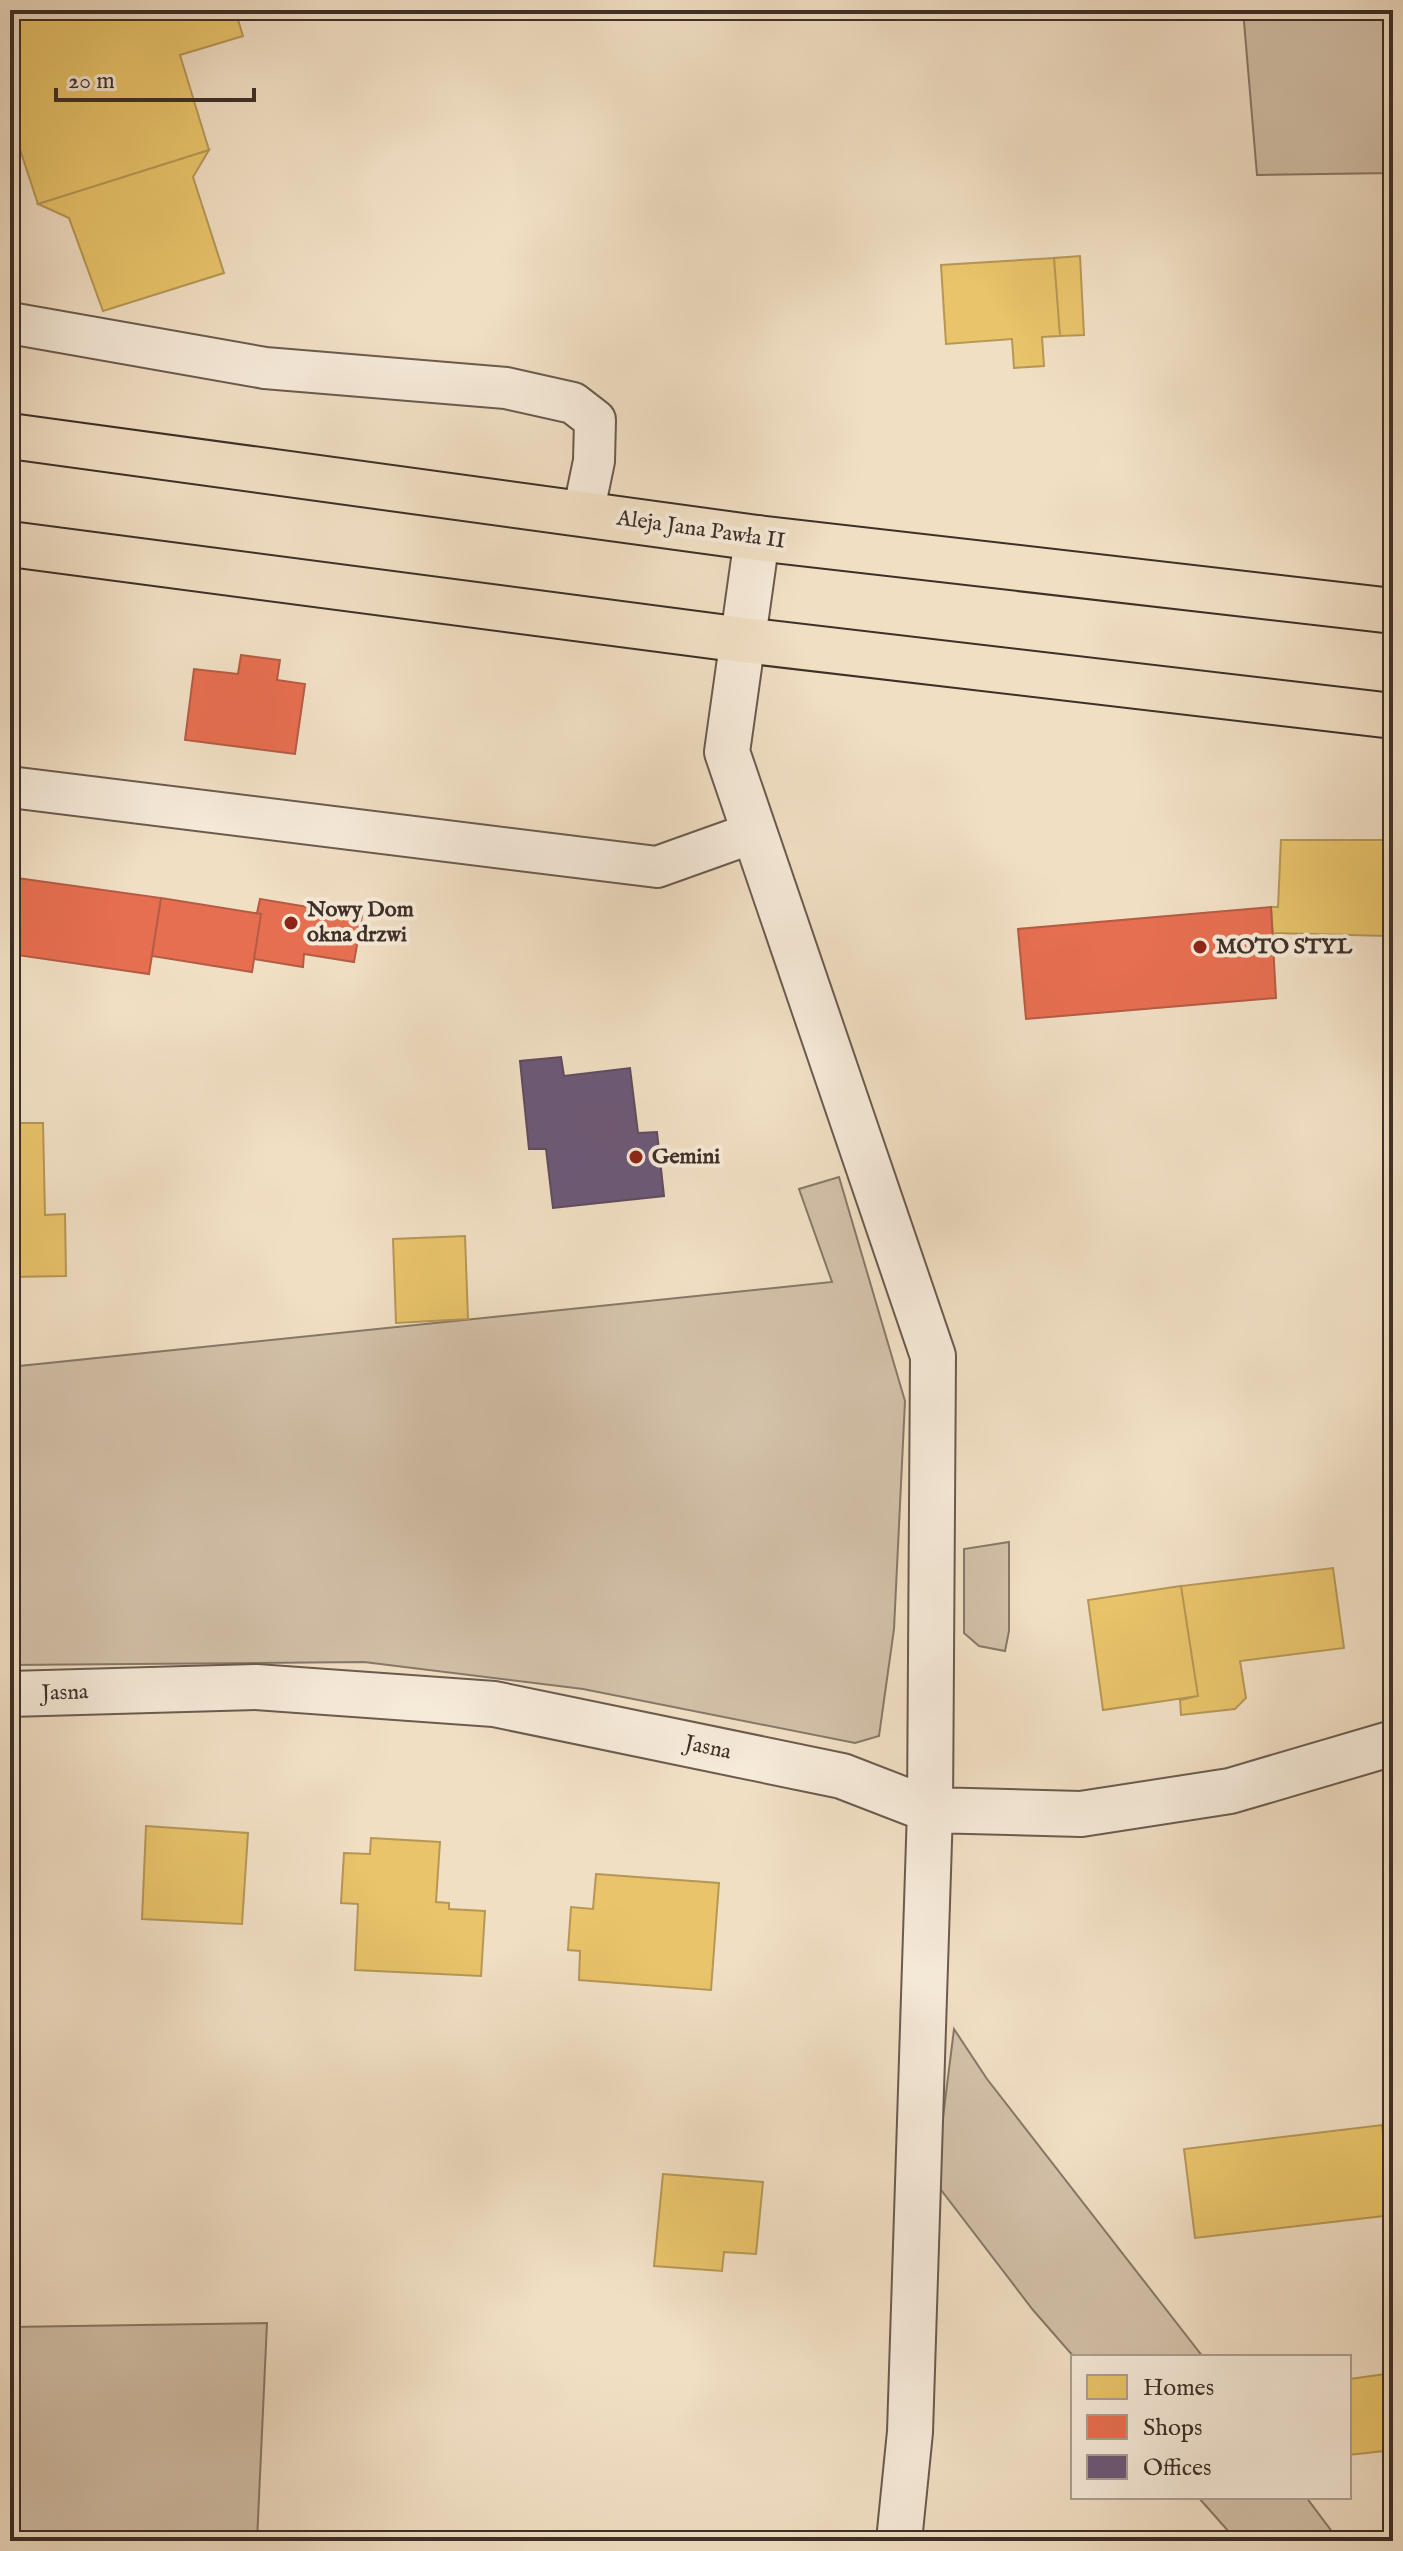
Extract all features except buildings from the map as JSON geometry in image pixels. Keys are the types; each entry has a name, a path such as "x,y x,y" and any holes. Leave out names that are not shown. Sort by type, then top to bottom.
{"main road":[{"name":"Aleja Jana Pawła II","path":"10,436 757,538 1393,611"},
{"path":"10,544 743,640 1393,716"}],"street":[{"path":"757,538 727,752 933,1356 930,1810 910,2432 899,2541"},
{"name":"Jasna","path":"10,1694 256,1687 494,1704 842,1776 930,1810 1081,1814 1230,1791 1393,1743"}],"lane":[{"path":"10,323 265,368 506,388 573,403 595,420 594,461 583,514"},
{"path":"10,787 657,867 755,832"}],"shaded area":[{"path":"1243,10 1393,10 1393,173 1257,175"},
{"path":"839,1177 905,1401 894,1629 879,1736 855,1743 583,1689 364,1662 10,1665 10,1367 832,1282 799,1189"},
{"path":"1009,1542 1009,1631 1005,1651 979,1646 964,1633 964,1549"},
{"path":"954,2029 987,2079 1201,2355 1072,2355 1033,2310 935,2182"},
{"path":"267,2323 257,2541 10,2541 10,2327"},
{"path":"1200,2499 1308,2499 1339,2541 1237,2541"}],"place":[{"name":"Nowy Dom okna drzwi","path":"291,923"},
{"name":"MOTO STYL","path":"1200,947"},
{"name":"Gemini","path":"636,1157"}]}
